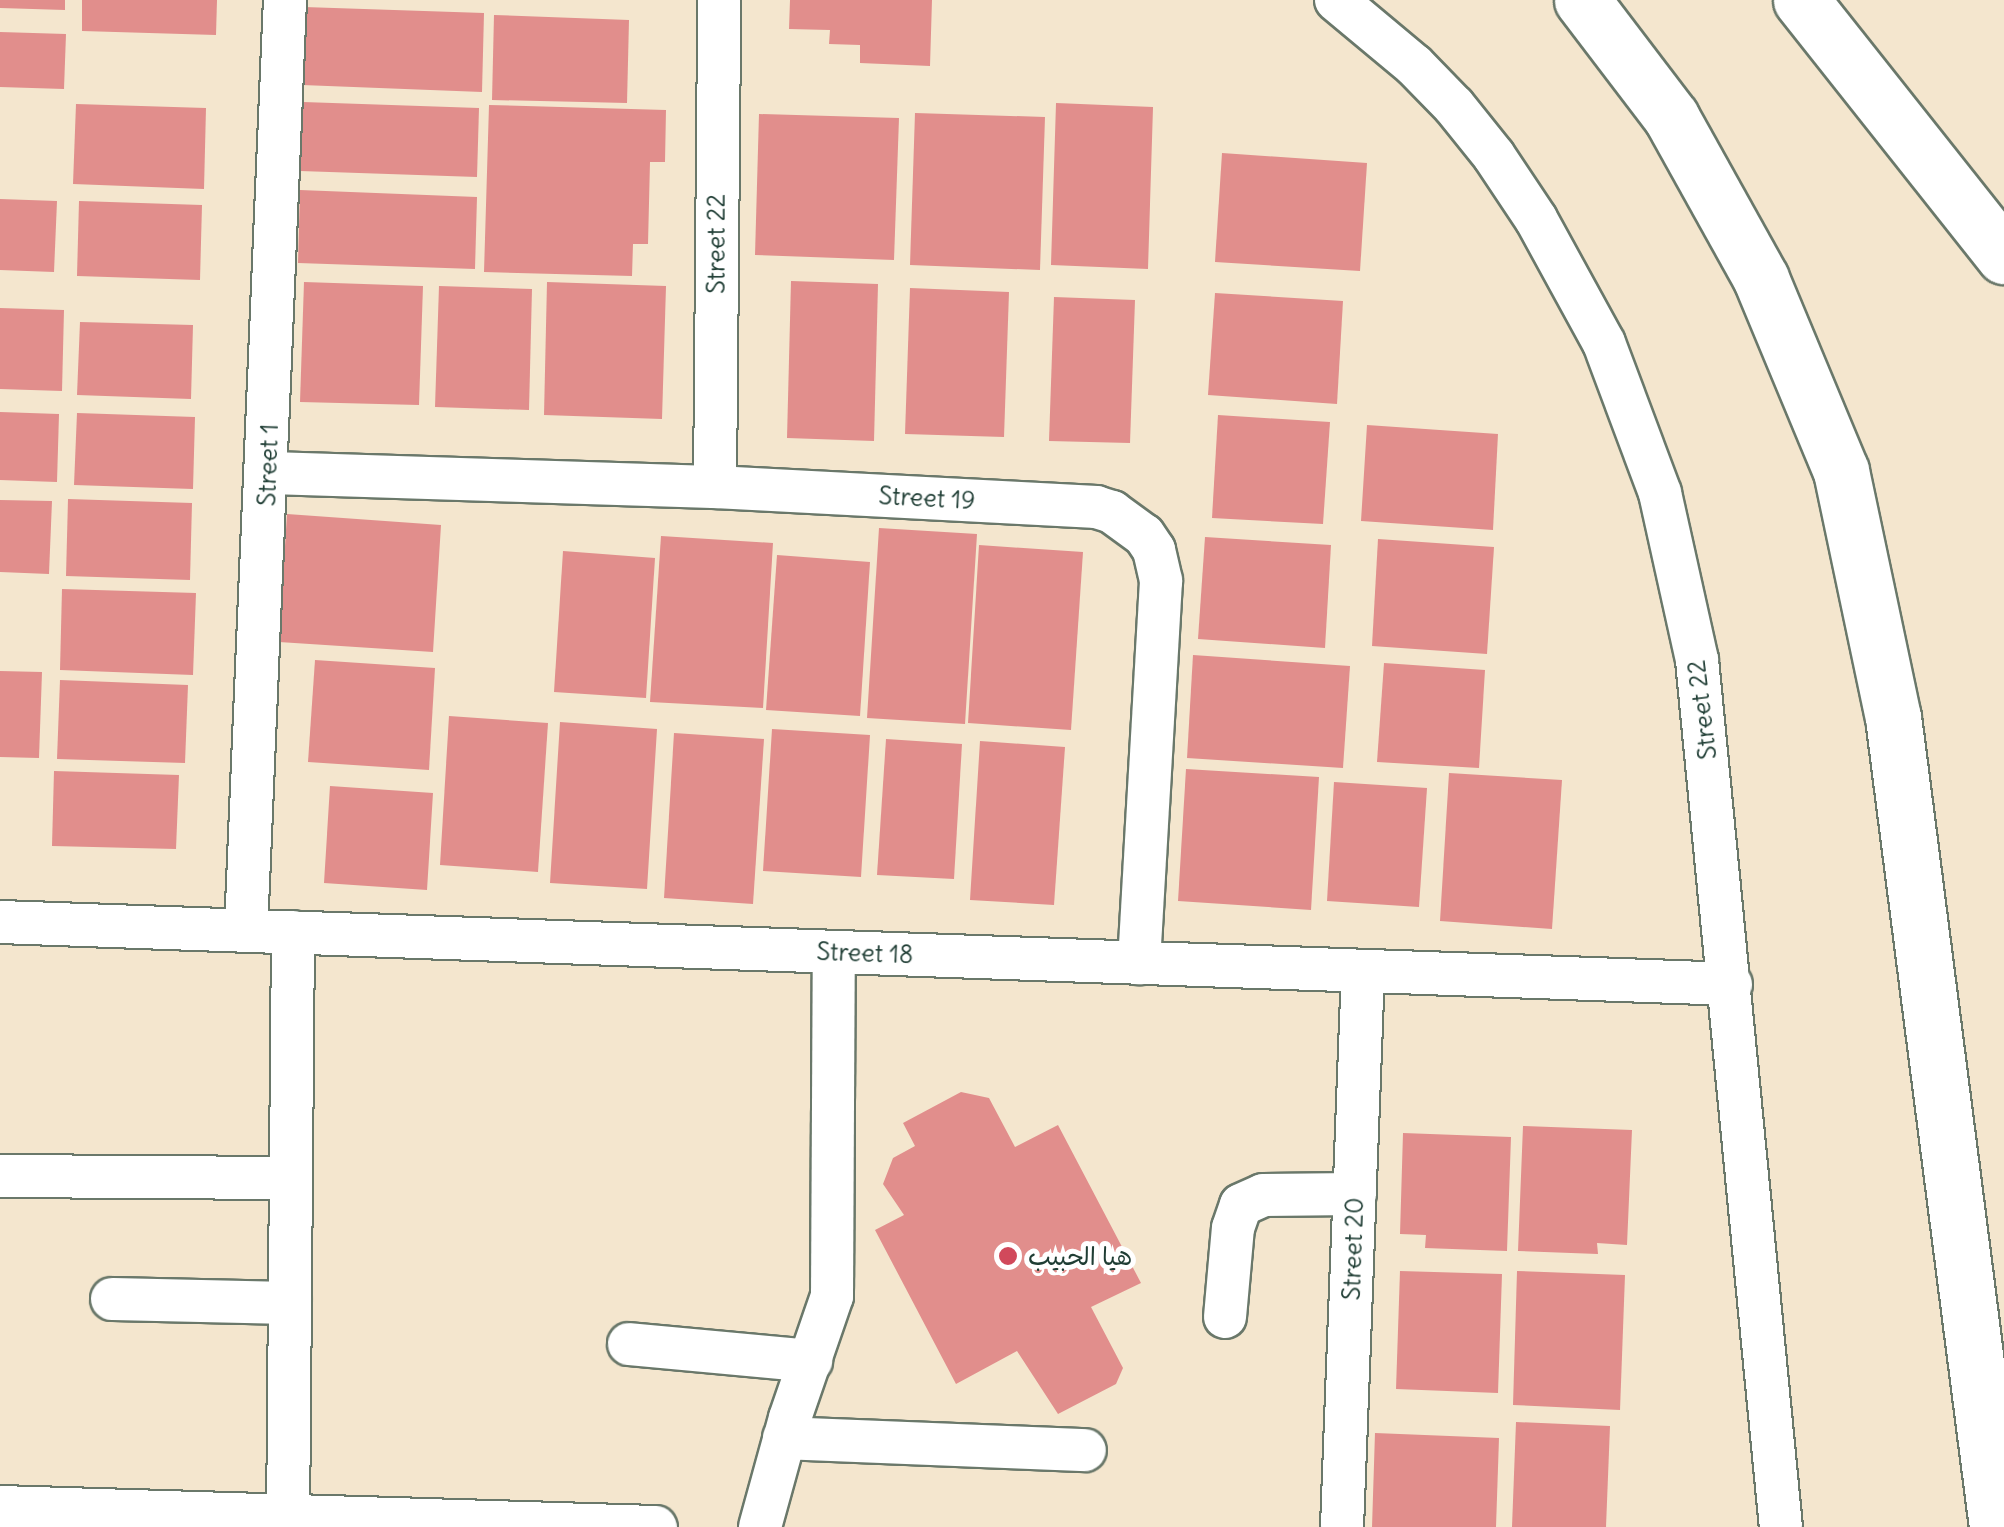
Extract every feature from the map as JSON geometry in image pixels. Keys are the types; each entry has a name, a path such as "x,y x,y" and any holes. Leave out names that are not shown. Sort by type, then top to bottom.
{"highway":[{"path":"1582,0 1672,116 1761,279 1841,471 1892,717 1997,1527"},
{"path":"1801,0 2004,256"}],"street":[{"name":"Street 1","path":"246,930 268,473 284,0"},
{"name":"Street 22","path":"715,487 719,0"},
{"name":"Street 22","path":"1336,0 1414,66 1494,156 1570,277 1633,412 1680,570 1697,660 1781,1527"},
{"name":"Street 19","path":"268,473 715,487 1096,506 1130,522 1144,535 1160,567 1162,600 1139,963"},
{"name":"Street 18","path":"0,922 1731,984"},
{"path":"288,1521 293,932"},
{"path":"760,1527 784,1438 832,1296 834,952"},
{"name":"Street 20","path":"1342,1527 1363,971"},
{"path":"0,1176 290,1178"},
{"path":"1225,1317 1233,1228 1241,1205 1263,1194 1354,1194"},
{"path":"112,1299 290,1302"},
{"path":"629,1344 811,1360"},
{"path":"784,1438 1085,1450"},
{"path":"0,1507 288,1521 656,1527"}],"building":[{"path":"0,0 65,0 65,10 0,8"},
{"path":"82,0 217,0 216,35 82,31"},
{"path":"790,0 932,0 930,66 860,63 860,45 829,44 830,30 789,29"},
{"path":"304,7 484,13 482,92 302,85"},
{"path":"494,15 629,20 627,103 492,100"},
{"path":"0,32 66,34 64,89 0,87"},
{"path":"303,102 479,108 477,177 300,171"},
{"path":"1056,103 1153,107 1148,269 1051,265"},
{"path":"76,104 206,108 204,189 73,184"},
{"path":"489,105 666,110 665,162 650,162 648,244 633,244 632,276 484,272"},
{"path":"915,113 1045,117 1040,270 910,265"},
{"path":"759,114 899,118 894,260 755,255"},
{"path":"1222,153 1367,163 1360,271 1215,262"},
{"path":"300,190 477,197 475,269 298,263"},
{"path":"0,199 57,201 54,272 0,270"},
{"path":"79,201 202,205 200,280 77,276"},
{"path":"791,281 878,284 874,441 787,438"},
{"path":"304,282 423,286 419,405 300,402"},
{"path":"547,282 666,286 662,419 544,415"},
{"path":"439,286 532,289 529,410 435,407"},
{"path":"910,288 1009,292 1004,437 905,434"},
{"path":"1215,293 1343,301 1337,404 1208,395"},
{"path":"1054,297 1135,300 1130,443 1049,441"},
{"path":"0,308 64,310 62,391 0,389"},
{"path":"80,322 193,325 191,399 77,395"},
{"path":"0,412 59,414 57,482 0,480"},
{"path":"77,413 195,417 193,489 74,485"},
{"path":"1218,415 1330,422 1323,524 1212,518"},
{"path":"1367,425 1498,434 1493,530 1361,521"},
{"path":"68,499 192,503 190,580 66,576"},
{"path":"0,500 52,501 49,574 0,572"},
{"path":"287,514 441,525 433,652 279,642"},
{"path":"879,528 977,534 965,724 867,718"},
{"path":"661,536 773,543 763,708 650,702"},
{"path":"1205,537 1331,545 1325,648 1198,639"},
{"path":"1378,539 1494,547 1487,654 1372,646"},
{"path":"979,545 1083,552 1071,730 968,723"},
{"path":"563,551 655,558 646,698 554,692"},
{"path":"777,555 870,562 860,716 766,710"},
{"path":"62,589 196,593 193,675 60,670"},
{"path":"1193,655 1350,666 1343,768 1187,758"},
{"path":"315,660 435,668 429,770 308,762"},
{"path":"1384,663 1485,670 1479,768 1377,762"},
{"path":"0,671 42,672 39,758 0,757"},
{"path":"60,680 188,685 185,763 57,759"},
{"path":"449,716 548,723 538,872 440,865"},
{"path":"560,722 657,729 647,889 550,883"},
{"path":"772,729 870,735 861,877 763,871"},
{"path":"674,733 764,739 753,904 664,898"},
{"path":"886,739 962,744 954,879 877,875"},
{"path":"980,741 1065,747 1054,905 970,900"},
{"path":"1186,769 1319,777 1311,910 1178,901"},
{"path":"54,771 179,775 176,849 52,846"},
{"path":"1449,773 1562,780 1552,929 1440,921"},
{"path":"1334,782 1427,788 1419,907 1327,901"},
{"path":"330,786 433,793 427,890 324,883"},
{"name":"هيا الحبيب","path":"961,1092 989,1098 1015,1147 1058,1125 1141,1283 1091,1307 1123,1368 1116,1384 1058,1414 1017,1351 956,1384 875,1230 904,1215 883,1184 893,1158 915,1146 903,1123"},
{"path":"1523,1126 1632,1130 1627,1245 1597,1243 1598,1254 1518,1251"},
{"path":"1403,1133 1511,1137 1507,1251 1425,1248 1426,1235 1400,1234"},
{"path":"1400,1271 1502,1274 1498,1393 1396,1389"},
{"path":"1517,1271 1625,1275 1620,1410 1513,1405"},
{"path":"1516,1422 1610,1426 1606,1527 1512,1527"},
{"path":"1375,1433 1499,1438 1496,1527 1372,1527"}],"place":[{"name":"هيا الحبيب","path":"1008,1256"}]}
